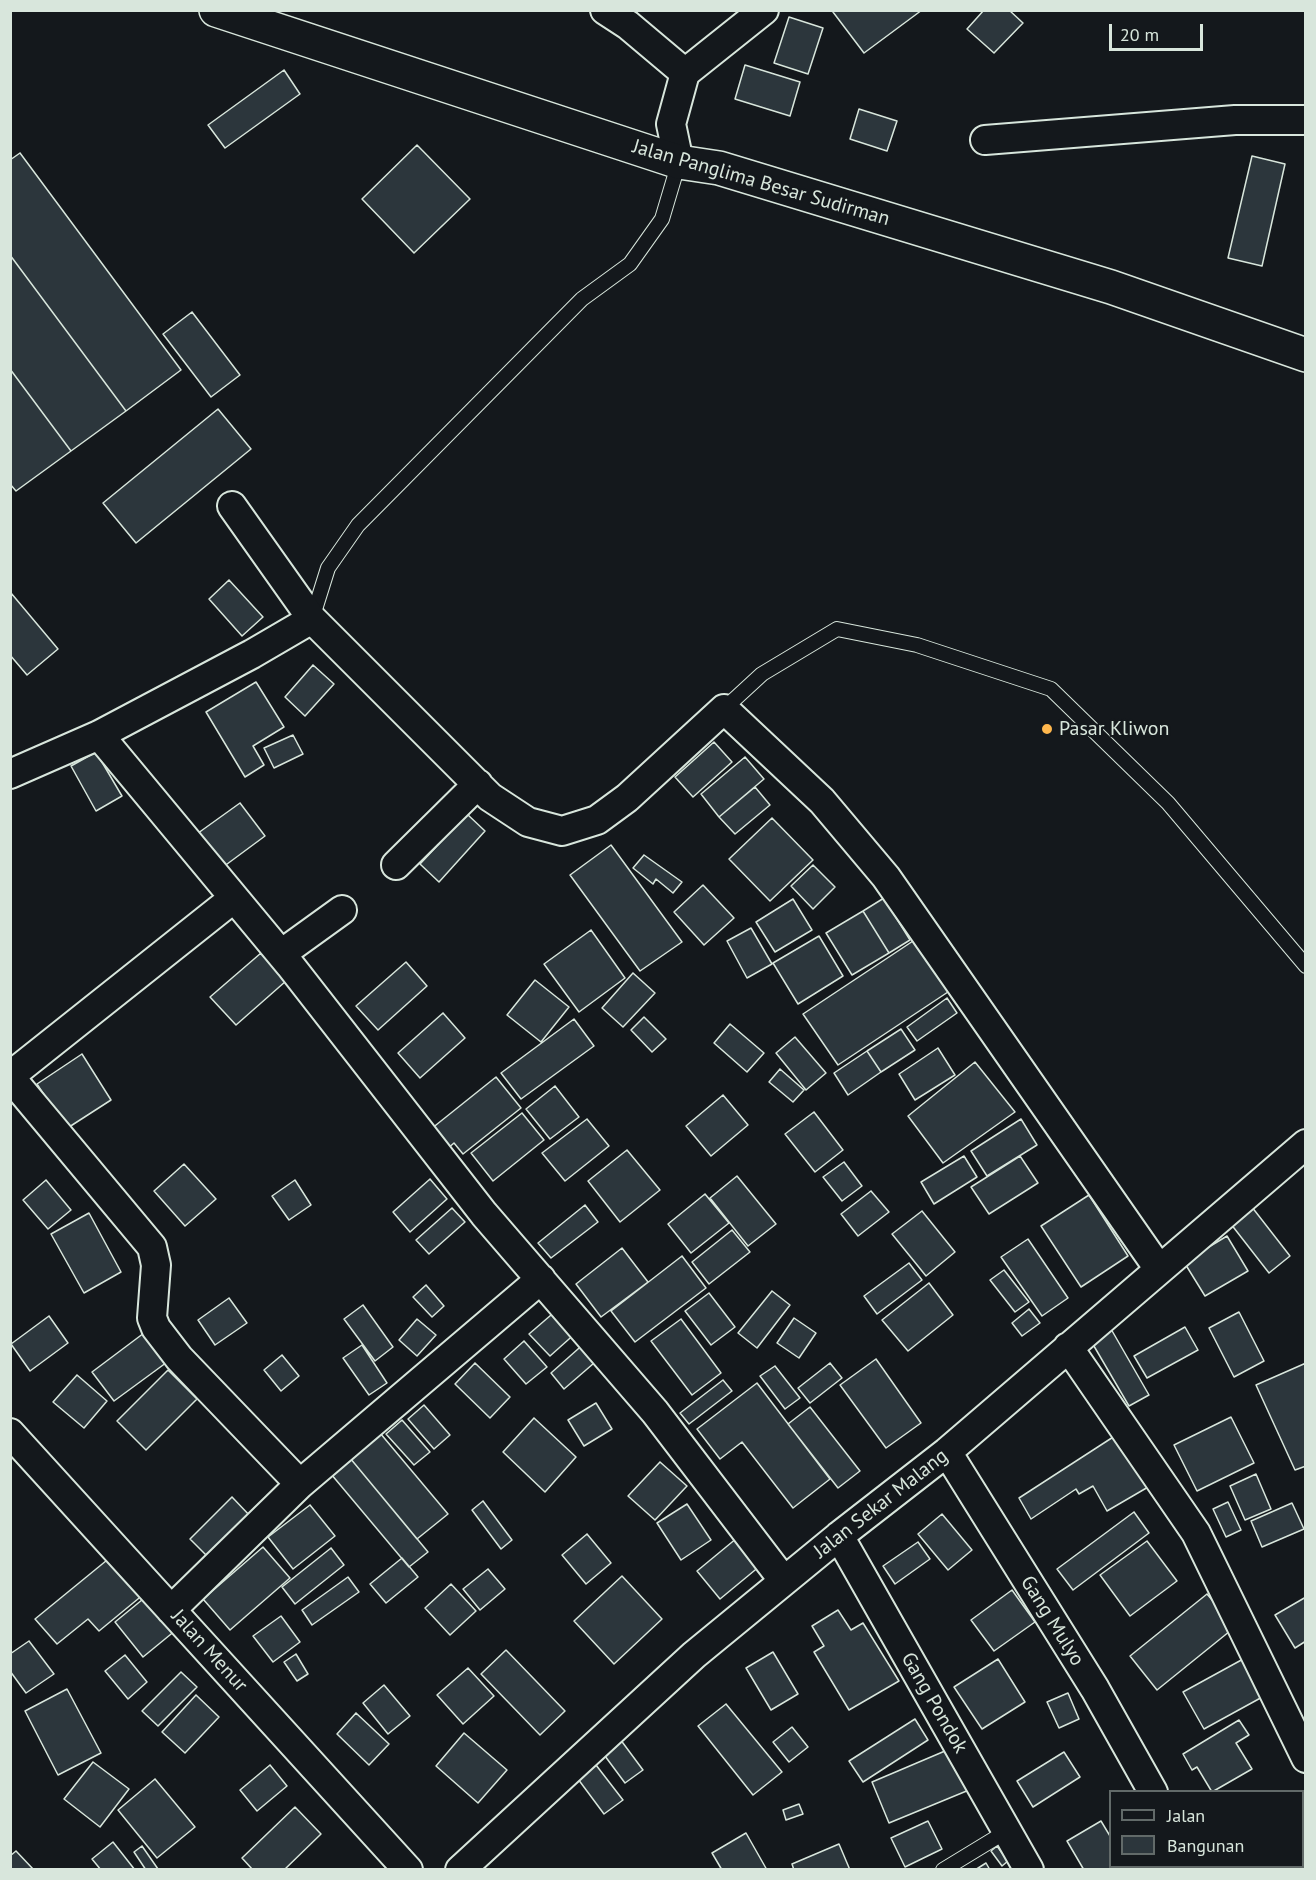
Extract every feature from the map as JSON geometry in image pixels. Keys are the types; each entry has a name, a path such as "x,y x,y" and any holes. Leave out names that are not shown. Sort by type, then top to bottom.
{"main road":[{"name":"Jalan Panglima Besar Sudirman","path":"216,10 679,162 718,168 1112,287 1305,355"}],"street":[{"path":"605,10 628,25 685,73"},
{"path":"679,162 671,124 685,73 764,10"},
{"path":"986,140 1235,120 1305,120"},
{"path":"232,506 312,618 490,797 528,822 562,831 597,820 724,709 822,801 886,877 1159,1269"},
{"path":"10,774 99,735 252,654 312,618"},
{"path":"99,735 281,954 484,1214 655,1412 784,1581"},
{"path":"396,865 478,784"},
{"path":"234,898 10,1076 152,1247 156,1265 152,1318 156,1328 195,1376 300,1484"},
{"path":"281,954 342,910"},
{"name":"Jalan Sekar Malang","path":"460,1869 694,1655 839,1536 947,1452 1305,1144"},
{"path":"171,1610 300,1484 541,1280"},
{"path":"1068,1347 1196,1533 1305,1758"},
{"name":"Jalan Menur","path":"10,1433 408,1869"},
{"name":"Gang Mulyo","path":"947,1452 1095,1689 1152,1790"},
{"name":"Gang Pondok","path":"839,1536 1029,1869"}],"lane":[{"path":"312,618 328,568 358,525 582,299 630,264 662,219 679,162"},
{"path":"724,709 762,674 837,629 917,645 1052,689 1168,803 1305,966"},
{"path":"943,1869 1007,1831"}],"building":[{"path":"836,10 922,10 864,53 833,12"},
{"path":"984,10 1009,10 1023,23 994,53 967,29"},
{"path":"789,17 823,28 808,74 774,63"},
{"path":"745,65 800,82 790,116 735,99"},
{"path":"284,70 300,94 225,148 208,125"},
{"path":"859,109 897,121 887,151 850,139"},
{"path":"417,145 470,199 414,253 362,199"},
{"path":"20,153 181,370 126,411 10,255 10,160"},
{"path":"1252,156 1285,164 1262,266 1228,258"},
{"path":"10,255 126,411 71,451 10,369"},
{"path":"192,312 240,375 211,397 163,334"},
{"path":"10,369 71,451 16,491 10,484"},
{"path":"218,409 251,449 136,543 103,503"},
{"path":"229,580 263,617 242,636 209,599"},
{"path":"11,593 58,649 27,675 10,655"},
{"path":"313,665 334,684 305,716 285,697"},
{"path":"256,682 284,727 253,746 264,765 245,777 206,712"},
{"path":"293,735 303,754 274,768 264,748"},
{"path":"714,742 732,762 693,797 675,777"},
{"path":"96,752 122,796 96,811 71,766"},
{"path":"745,757 764,779 719,817 701,794"},
{"path":"755,787 770,805 735,834 719,817"},
{"path":"240,803 265,836 219,870 194,836"},
{"path":"467,814 485,831 439,882 420,864"},
{"path":"772,818 813,860 770,901 729,859"},
{"path":"611,845 682,942 640,971 570,875"},
{"path":"644,855 682,882 673,893 656,879 653,884 633,868"},
{"path":"813,865 835,887 813,909 791,886"},
{"path":"703,885 734,918 704,945 674,912"},
{"path":"884,898 910,940 889,953 863,911"},
{"path":"793,899 812,930 775,952 756,922"},
{"path":"863,911 889,953 852,975 826,933"},
{"path":"751,928 772,964 747,978 727,941"},
{"path":"591,930 625,978 579,1012 544,964"},
{"path":"819,936 843,976 798,1004 773,963"},
{"path":"919,937 954,988 838,1065 803,1014"},
{"path":"261,953 286,981 236,1025 210,997"},
{"path":"406,962 427,986 378,1030 356,1006"},
{"path":"633,973 655,993 623,1027 602,1008"},
{"path":"535,980 569,1007 541,1042 507,1015"},
{"path":"947,998 957,1013 917,1041 907,1027"},
{"path":"443,1013 465,1038 420,1078 398,1053"},
{"path":"644,1017 666,1039 652,1052 631,1030"},
{"path":"574,1019 594,1046 521,1099 501,1073"},
{"path":"730,1024 764,1053 747,1072 714,1043"},
{"path":"901,1029 915,1050 881,1072 867,1051"},
{"path":"795,1037 826,1073 806,1090 776,1053"},
{"path":"938,1048 955,1075 915,1100 899,1074"},
{"path":"867,1051 881,1072 848,1095 834,1073"},
{"path":"82,1054 111,1100 66,1129 37,1084"},
{"path":"975,1062 1015,1112 943,1163 908,1116"},
{"path":"780,1069 804,1090 793,1102 769,1082"},
{"path":"496,1077 521,1108 463,1154 454,1143 447,1149 431,1129"},
{"path":"555,1086 579,1117 550,1139 526,1109"},
{"path":"723,1095 748,1125 711,1156 686,1126"},
{"path":"814,1112 843,1150 815,1172 785,1134"},
{"path":"522,1113 544,1140 493,1181 471,1153"},
{"path":"587,1119 609,1146 565,1181 542,1153"},
{"path":"1021,1119 1037,1145 987,1176 971,1151"},
{"path":"627,1150 660,1190 620,1222 588,1181"},
{"path":"964,1156 977,1177 934,1204 921,1182"},
{"path":"1020,1156 1038,1183 989,1214 971,1187"},
{"path":"844,1162 862,1186 842,1201 823,1177"},
{"path":"184,1164 216,1199 185,1226 154,1191"},
{"path":"737,1176 776,1224 748,1246 710,1198"},
{"path":"430,1179 447,1199 410,1232 393,1212"},
{"path":"46,1180 71,1210 48,1229 23,1200"},
{"path":"295,1180 311,1205 289,1220 272,1196"},
{"path":"871,1191 889,1212 858,1236 841,1214"},
{"path":"705,1194 729,1223 691,1253 668,1224"},
{"path":"1089,1195 1128,1256 1081,1287 1041,1226"},
{"path":"1248,1202 1290,1256 1269,1273 1227,1219"},
{"path":"585,1205 598,1222 551,1258 538,1243"},
{"path":"452,1208 465,1222 429,1254 416,1240"},
{"path":"922,1211 955,1252 926,1276 892,1234"},
{"path":"89,1213 121,1272 84,1293 51,1234"},
{"path":"732,1230 750,1252 709,1284 692,1262"},
{"path":"1227,1236 1248,1271 1205,1296 1184,1262"},
{"path":"1028,1239 1068,1298 1042,1316 1001,1257"},
{"path":"622,1248 648,1282 601,1317 576,1284"},
{"path":"682,1256 706,1288 635,1342 611,1311"},
{"path":"909,1263 922,1280 877,1314 864,1296"},
{"path":"1004,1270 1029,1302 1015,1312 990,1280"},
{"path":"929,1283 953,1315 908,1351 882,1320"},
{"path":"426,1285 444,1306 432,1317 413,1297"},
{"path":"772,1291 790,1305 757,1348 738,1333"},
{"path":"709,1293 735,1327 711,1345 685,1311"},
{"path":"229,1298 247,1323 215,1345 198,1320"},
{"path":"363,1305 393,1347 375,1361 344,1319"},
{"path":"558,1309 578,1331 550,1356 529,1334"},
{"path":"1029,1309 1040,1323 1022,1336 1012,1323"},
{"path":"1239,1312 1264,1361 1234,1377 1209,1328"},
{"path":"49,1316 68,1343 30,1371 11,1344"},
{"path":"794,1318 816,1333 799,1358 777,1343"},
{"path":"417,1319 436,1335 417,1356 399,1340"},
{"path":"681,1319 721,1373 692,1395 651,1341"},
{"path":"152,1327 174,1357 114,1401 92,1372"},
{"path":"1185,1327 1198,1350 1147,1378 1134,1356"},
{"path":"1111,1329 1149,1395 1129,1406 1091,1341"},
{"path":"524,1341 547,1367 526,1384 504,1359"},
{"path":"587,1341 601,1357 564,1389 551,1373"},
{"path":"362,1345 387,1383 369,1395 343,1358"},
{"path":"282,1355 299,1376 281,1391 264,1370"},
{"path":"876,1359 921,1423 886,1448 840,1385"},
{"path":"475,1363 510,1397 490,1418 455,1384"},
{"path":"830,1363 842,1378 810,1403 798,1388"},
{"path":"1306,1363 1306,1466 1295,1470 1256,1385"},
{"path":"775,1366 800,1398 785,1409 760,1376"},
{"path":"168,1370 197,1399 146,1450 117,1421"},
{"path":"77,1375 107,1401 84,1428 53,1402"},
{"path":"723,1380 732,1391 689,1424 680,1413"},
{"path":"757,1383 830,1479 793,1508 742,1442 720,1459 697,1429"},
{"path":"596,1403 612,1429 584,1446 568,1420"},
{"path":"424,1405 450,1435 434,1449 408,1419"},
{"path":"810,1407 860,1471 838,1488 788,1424"},
{"path":"1231,1417 1254,1463 1197,1491 1174,1445"},
{"path":"534,1418 576,1457 545,1492 503,1452"},
{"path":"402,1420 430,1452 414,1465 386,1434"},
{"path":"1124,1430 1155,1483 1107,1511 1093,1486 1079,1494 1076,1489 1031,1519 1019,1498"},
{"path":"380,1433 448,1514 417,1539 350,1458"},
{"path":"350,1458 428,1552 409,1567 331,1474"},
{"path":"660,1462 687,1486 655,1520 628,1496"},
{"path":"1256,1474 1271,1509 1245,1520 1230,1486"},
{"path":"232,1497 252,1518 210,1559 190,1539"},
{"path":"483,1501 512,1540 501,1549 472,1510"},
{"path":"1228,1502 1241,1530 1226,1537 1213,1509"},
{"path":"1292,1503 1304,1529 1262,1547 1251,1521"},
{"path":"687,1504 711,1540 681,1560 657,1523"},
{"path":"310,1505 335,1536 293,1569 268,1537"},
{"path":"1134,1512 1149,1533 1073,1590 1057,1569"},
{"path":"942,1514 972,1550 948,1570 918,1534"},
{"path":"743,1533 766,1561 720,1599 697,1571"},
{"path":"587,1534 611,1563 586,1584 562,1555"},
{"path":"1147,1541 1177,1581 1130,1616 1100,1575"},
{"path":"918,1542 930,1559 895,1584 883,1566"},
{"path":"263,1547 290,1578 230,1630 203,1599"},
{"path":"331,1548 344,1565 295,1604 282,1587"},
{"path":"112,1556 144,1594 99,1631 88,1619 57,1644 35,1619"},
{"path":"402,1558 418,1577 386,1603 370,1584"},
{"path":"488,1569 505,1589 480,1610 463,1589"},
{"path":"622,1576 662,1619 614,1664 574,1621"},
{"path":"348,1577 359,1592 312,1625 302,1610"},
{"path":"451,1584 476,1611 450,1635 425,1608"},
{"path":"1012,1590 1035,1622 994,1651 971,1620"},
{"path":"1207,1594 1235,1627 1157,1690 1130,1656"},
{"path":"148,1595 176,1630 143,1657 115,1622"},
{"path":"1306,1597 1306,1641 1295,1648 1275,1615"},
{"path":"838,1610 851,1630 863,1623 899,1681 849,1710 814,1652 824,1646 812,1626"},
{"path":"281,1616 300,1642 273,1662 253,1636"},
{"path":"29,1641 54,1674 26,1693 10,1671 10,1654"},
{"path":"506,1650 565,1711 540,1735 481,1674"},
{"path":"773,1652 798,1694 771,1710 746,1668"},
{"path":"296,1654 308,1674 297,1681 284,1662"},
{"path":"125,1655 147,1682 128,1699 105,1671"},
{"path":"1245,1658 1266,1695 1204,1729 1183,1692"},
{"path":"998,1659 1025,1702 982,1729 954,1687"},
{"path":"468,1668 494,1696 463,1724 437,1695"},
{"path":"181,1672 197,1687 158,1726 142,1711"},
{"path":"384,1685 410,1716 388,1734 363,1703"},
{"path":"67,1689 101,1753 58,1775 25,1711"},
{"path":"1068,1693 1079,1719 1059,1728 1047,1702"},
{"path":"196,1695 219,1717 185,1753 162,1732"},
{"path":"726,1704 782,1772 753,1795 698,1726"},
{"path":"356,1713 389,1744 369,1765 337,1734"},
{"path":"915,1719 928,1740 863,1782 849,1761"},
{"path":"1239,1720 1249,1735 1236,1743 1252,1769 1215,1790 1211,1790 1197,1767 1192,1770 1183,1754"},
{"path":"792,1727 808,1747 789,1762 773,1742"},
{"path":"464,1733 507,1770 478,1803 436,1766"},
{"path":"620,1739 643,1770 625,1783 602,1752"},
{"path":"952,1748 969,1790 889,1823 872,1782"},
{"path":"1064,1752 1080,1777 1033,1807 1017,1781"},
{"path":"93,1762 129,1789 100,1827 64,1799"},
{"path":"270,1765 287,1786 257,1811 240,1790"},
{"path":"596,1765 623,1800 604,1814 578,1779"},
{"path":"155,1779 195,1827 157,1858 118,1810"},
{"path":"799,1804 803,1814 786,1820 783,1810"},
{"path":"295,1807 321,1834 284,1870 253,1870 242,1858"},
{"path":"928,1821 942,1849 905,1867 891,1838"},
{"path":"1101,1821 1109,1834 1109,1868 1114,1868 1111,1870 1084,1870 1067,1841"},
{"path":"746,1833 767,1870 722,1870 712,1853"},
{"path":"113,1842 135,1870 101,1870 92,1859"},
{"path":"839,1844 850,1870 794,1870 792,1864"},
{"path":"142,1846 158,1870 146,1870 134,1852"},
{"path":"997,1846 1008,1861 1002,1866 991,1851"},
{"path":"16,1851 34,1870 10,1870 10,1856"},
{"path":"986,1863 990,1870 975,1870"}],"place":[{"name":"Pasar Kliwon","path":"1047,729"}]}
